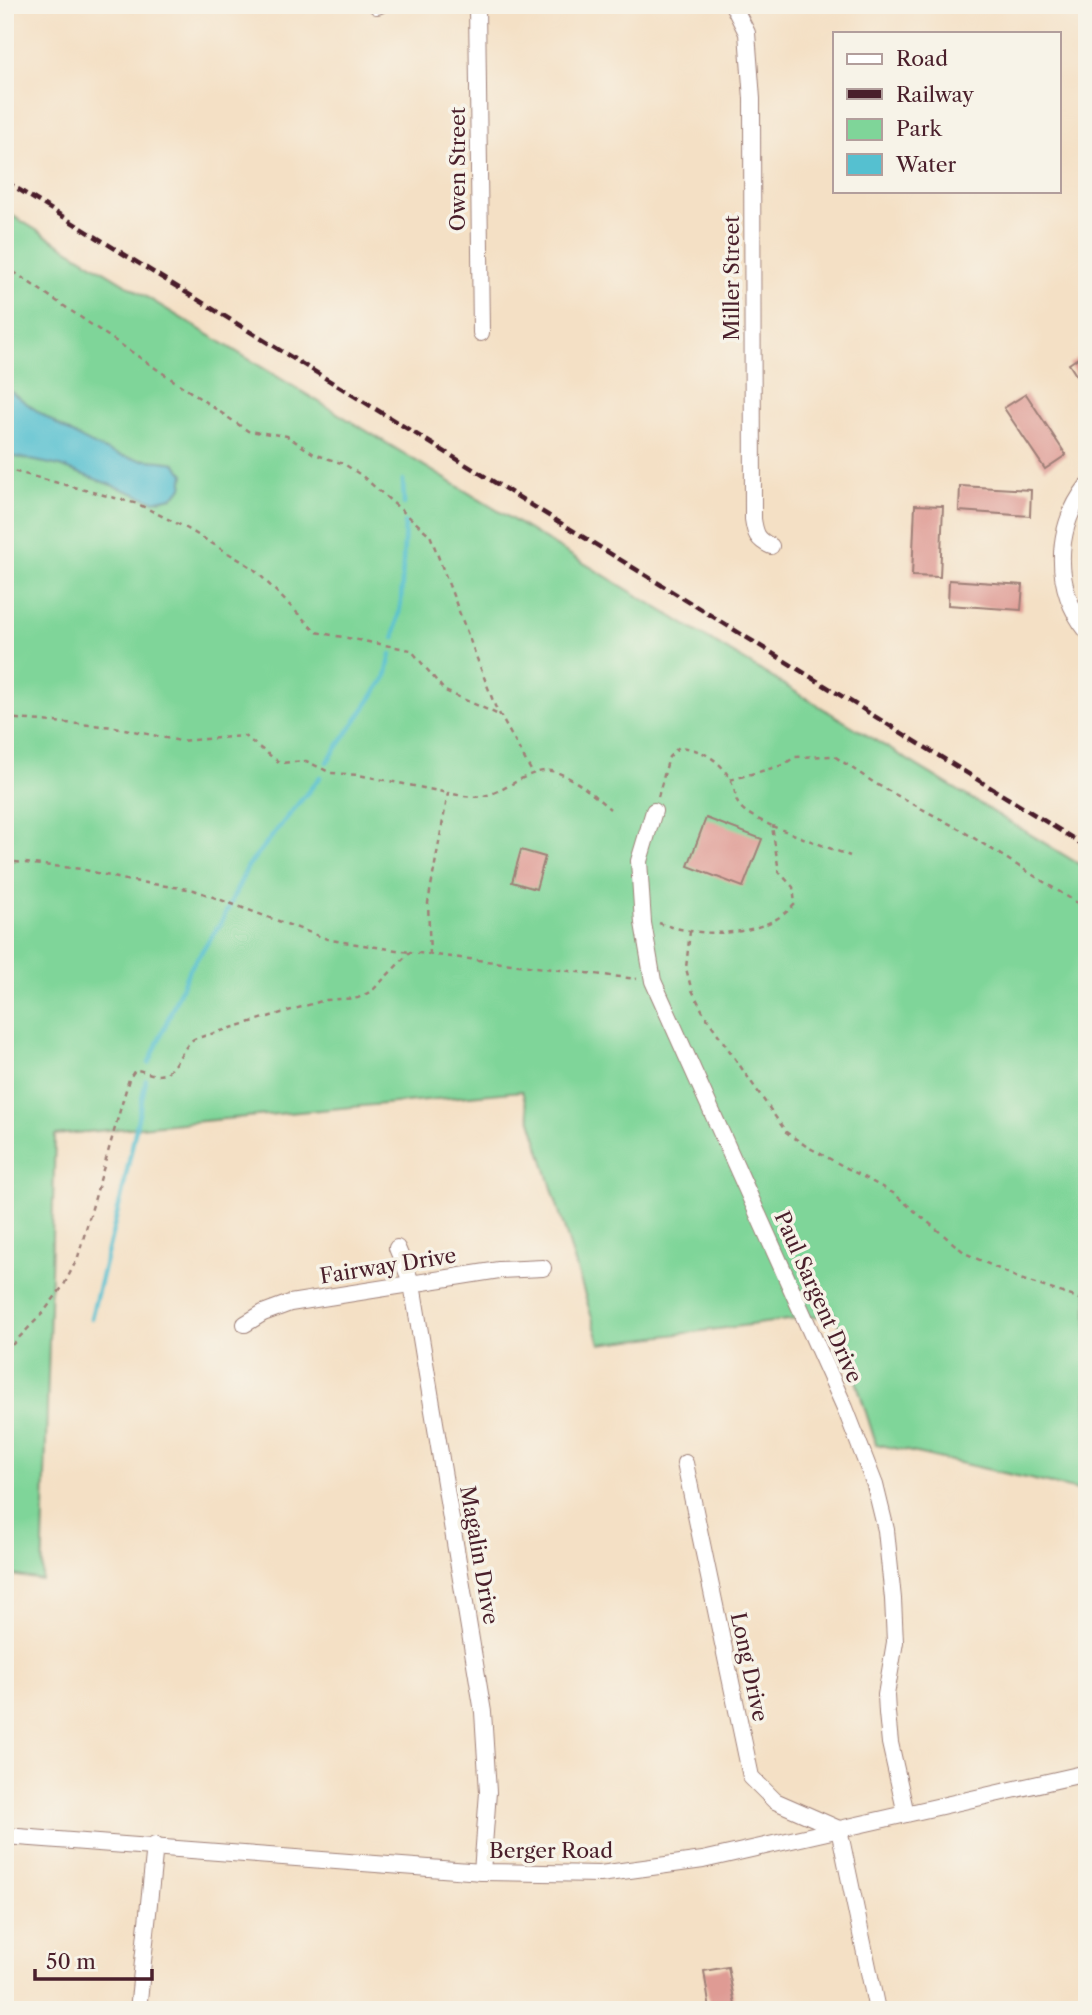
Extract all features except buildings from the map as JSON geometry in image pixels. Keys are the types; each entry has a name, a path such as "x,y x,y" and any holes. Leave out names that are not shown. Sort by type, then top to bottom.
{"street":[{"name":"Owen Street","path":"477,5 481,333"},
{"name":"Miller Street","path":"733,5 747,33 752,99 753,519 755,533 762,542 771,546"},
{"path":"1087,486 1070,514 1063,535 1061,559 1070,604 1087,631"},
{"name":"Paul Sargent Drive","path":"654,811 639,861 643,916 653,981 845,1408 875,1485 886,1530 893,1599 895,1642 886,1695 887,1713 890,1744 906,1814"},
{"name":"Magalin Drive","path":"397,1248 412,1283 483,1712 488,1793 482,1872"},
{"name":"Fairway Drive","path":"245,1324 263,1313 290,1303 499,1270 543,1268"},
{"name":"Long Drive","path":"685,1463 751,1777 775,1801 839,1829"},
{"name":"Berger Road","path":"5,1836 563,1876 643,1870 703,1860 1087,1773"},
{"path":"839,1829 877,2010"},
{"path":"138,2010 155,1845"}],"path":[{"path":"5,266 248,431 286,436 314,454 344,464 361,474 430,535 499,715 528,761 533,774"},
{"path":"5,469 138,504 163,516 253,568 316,632 411,650 445,691 499,715"},
{"path":"5,718 115,727 180,741 244,736 280,763 306,761 331,772 469,797 490,795 533,774 554,771 582,785 610,809"},
{"path":"654,811 669,757 679,747 700,749 720,765 730,780 737,804 752,816 850,856"},
{"path":"730,780 783,765 795,757 834,756 876,784 961,830 1087,908"},
{"path":"430,954 428,903 448,793"},
{"path":"643,916 680,931 708,933 757,927 782,918 795,904 793,887 779,872 772,826"},
{"path":"5,862 81,869 126,880 194,890 330,940 653,981"},
{"path":"690,931 686,968 691,988 704,1014 786,1132 806,1146 893,1193 965,1253 1020,1279 1087,1301"},
{"path":"5,1352 42,1314 64,1284 78,1257 129,1079 135,1070 159,1075 168,1071 184,1045 194,1039 325,1000 358,998 372,991 410,952"}],"green space":[{"path":"5,211 1087,869 1087,1492 876,1444 835,1314 600,1344 522,1091 55,1135 42,1580 5,1574"}],"water":[{"path":"5,387 47,418 96,446 133,458 175,463 184,474 182,488 172,497 154,501 60,466 11,456 5,452"}],"waterway":[{"path":"403,480 404,504"},
{"path":"394,638 401,602 405,523"},
{"path":"327,762 386,677 391,654"},
{"path":"149,1063 189,970 221,923 248,866 320,777"},
{"path":"91,1318 122,1194 146,1080"}],"railway":[{"path":"5,181 1087,847"}]}
